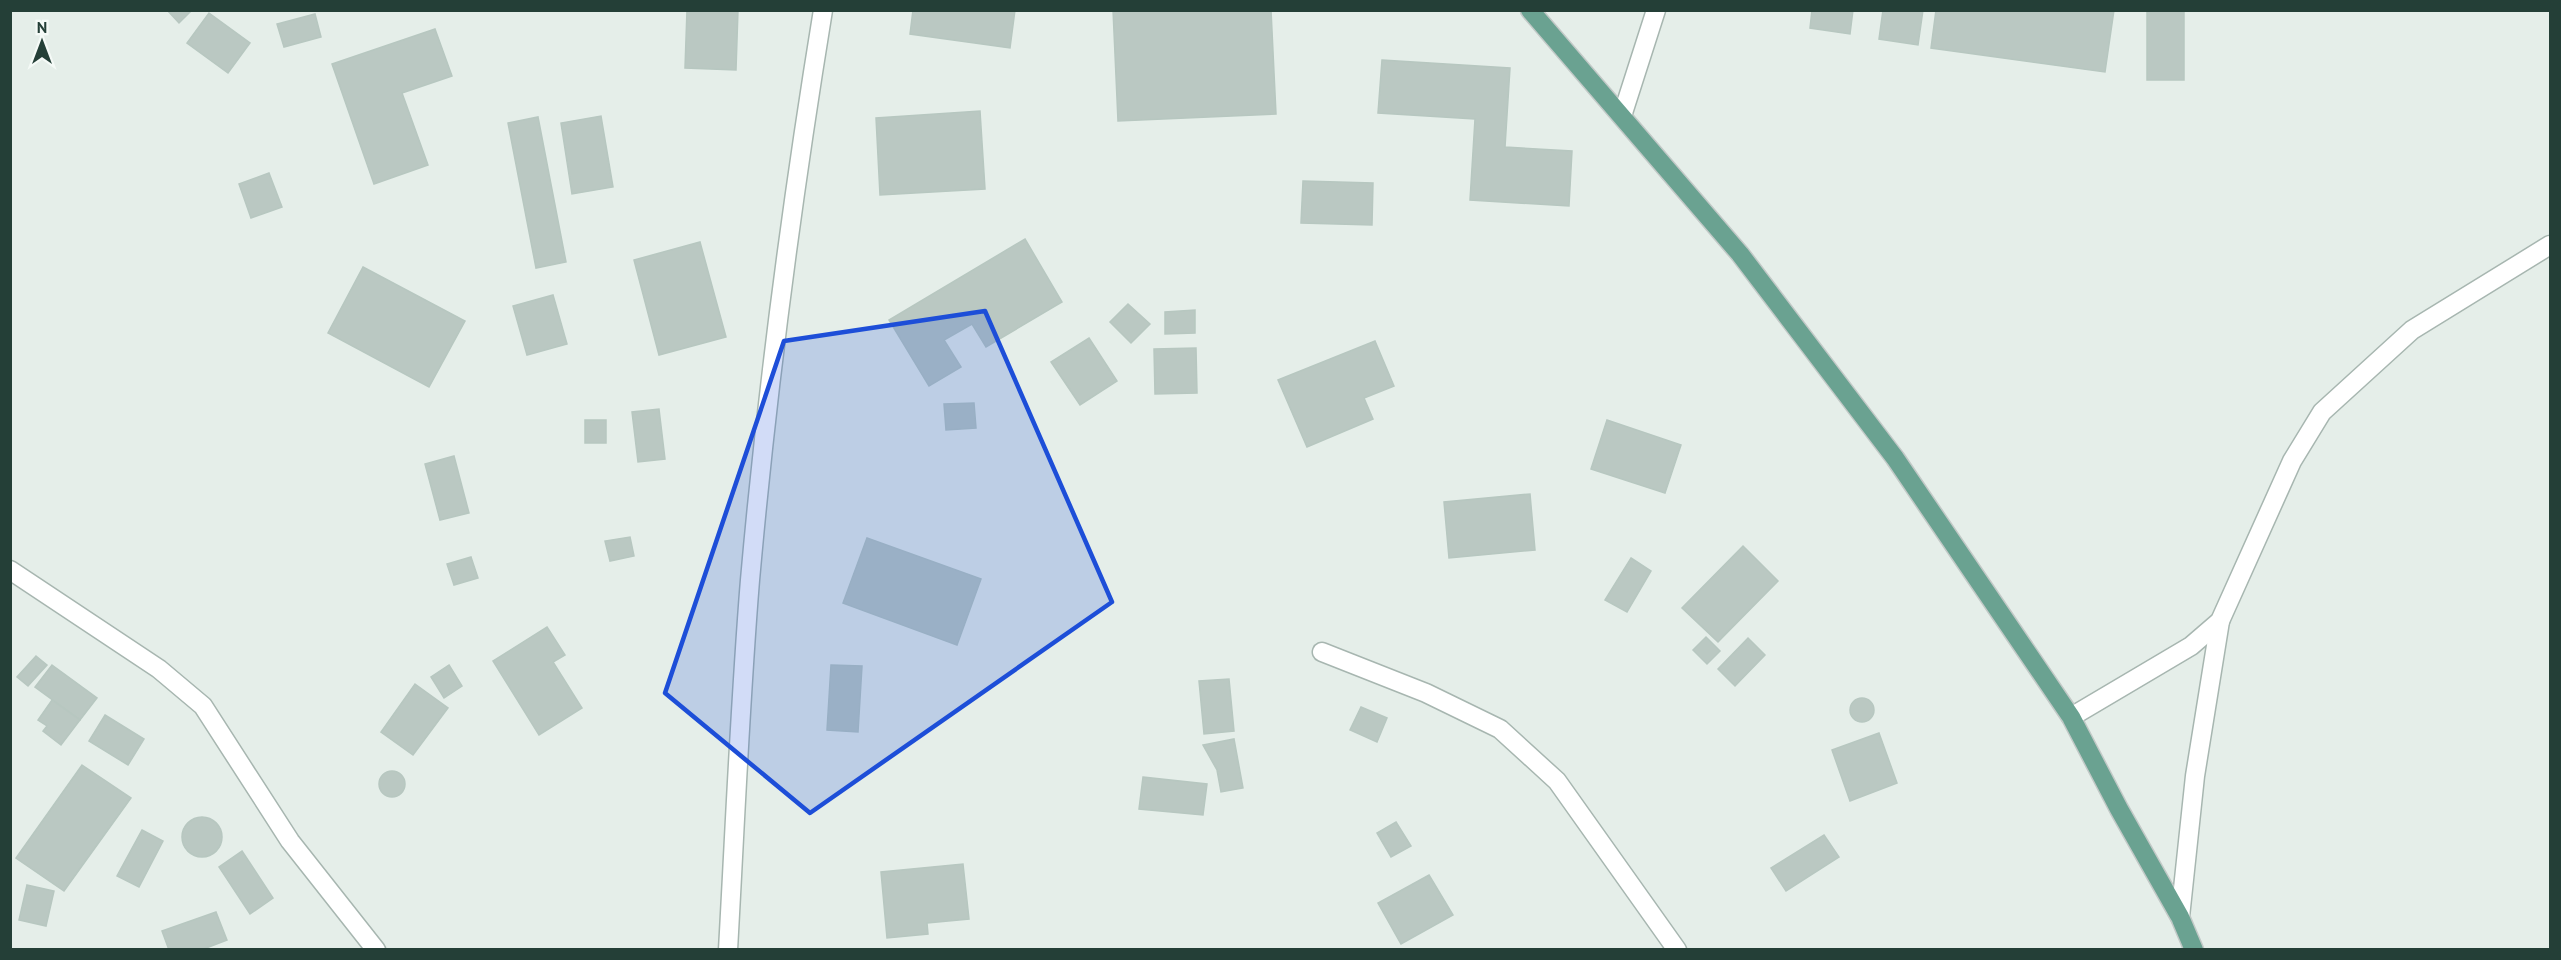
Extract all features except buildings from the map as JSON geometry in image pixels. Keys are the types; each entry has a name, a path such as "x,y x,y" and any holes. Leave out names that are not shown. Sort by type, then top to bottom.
{"main road":[{"path":"1530,10 1740,254 1895,458 2071,717 2119,809 2180,917 2194,950"}],"street":[{"path":"728,950 750,582 769,387 804,127 823,10"},
{"path":"1622,116 1656,10"},
{"path":"2180,917 2195,776 2220,621 2292,461 2322,412 2412,330 2550,245"},
{"path":"10,570 159,669 203,706 290,841 376,950"},
{"path":"2071,717 2191,646 2220,621"},
{"path":"1322,652 1426,693 1500,729 1557,781 1677,950"}],"highlighted area":[{"path":"985,311 1112,602 810,813 665,693 784,341"}]}
